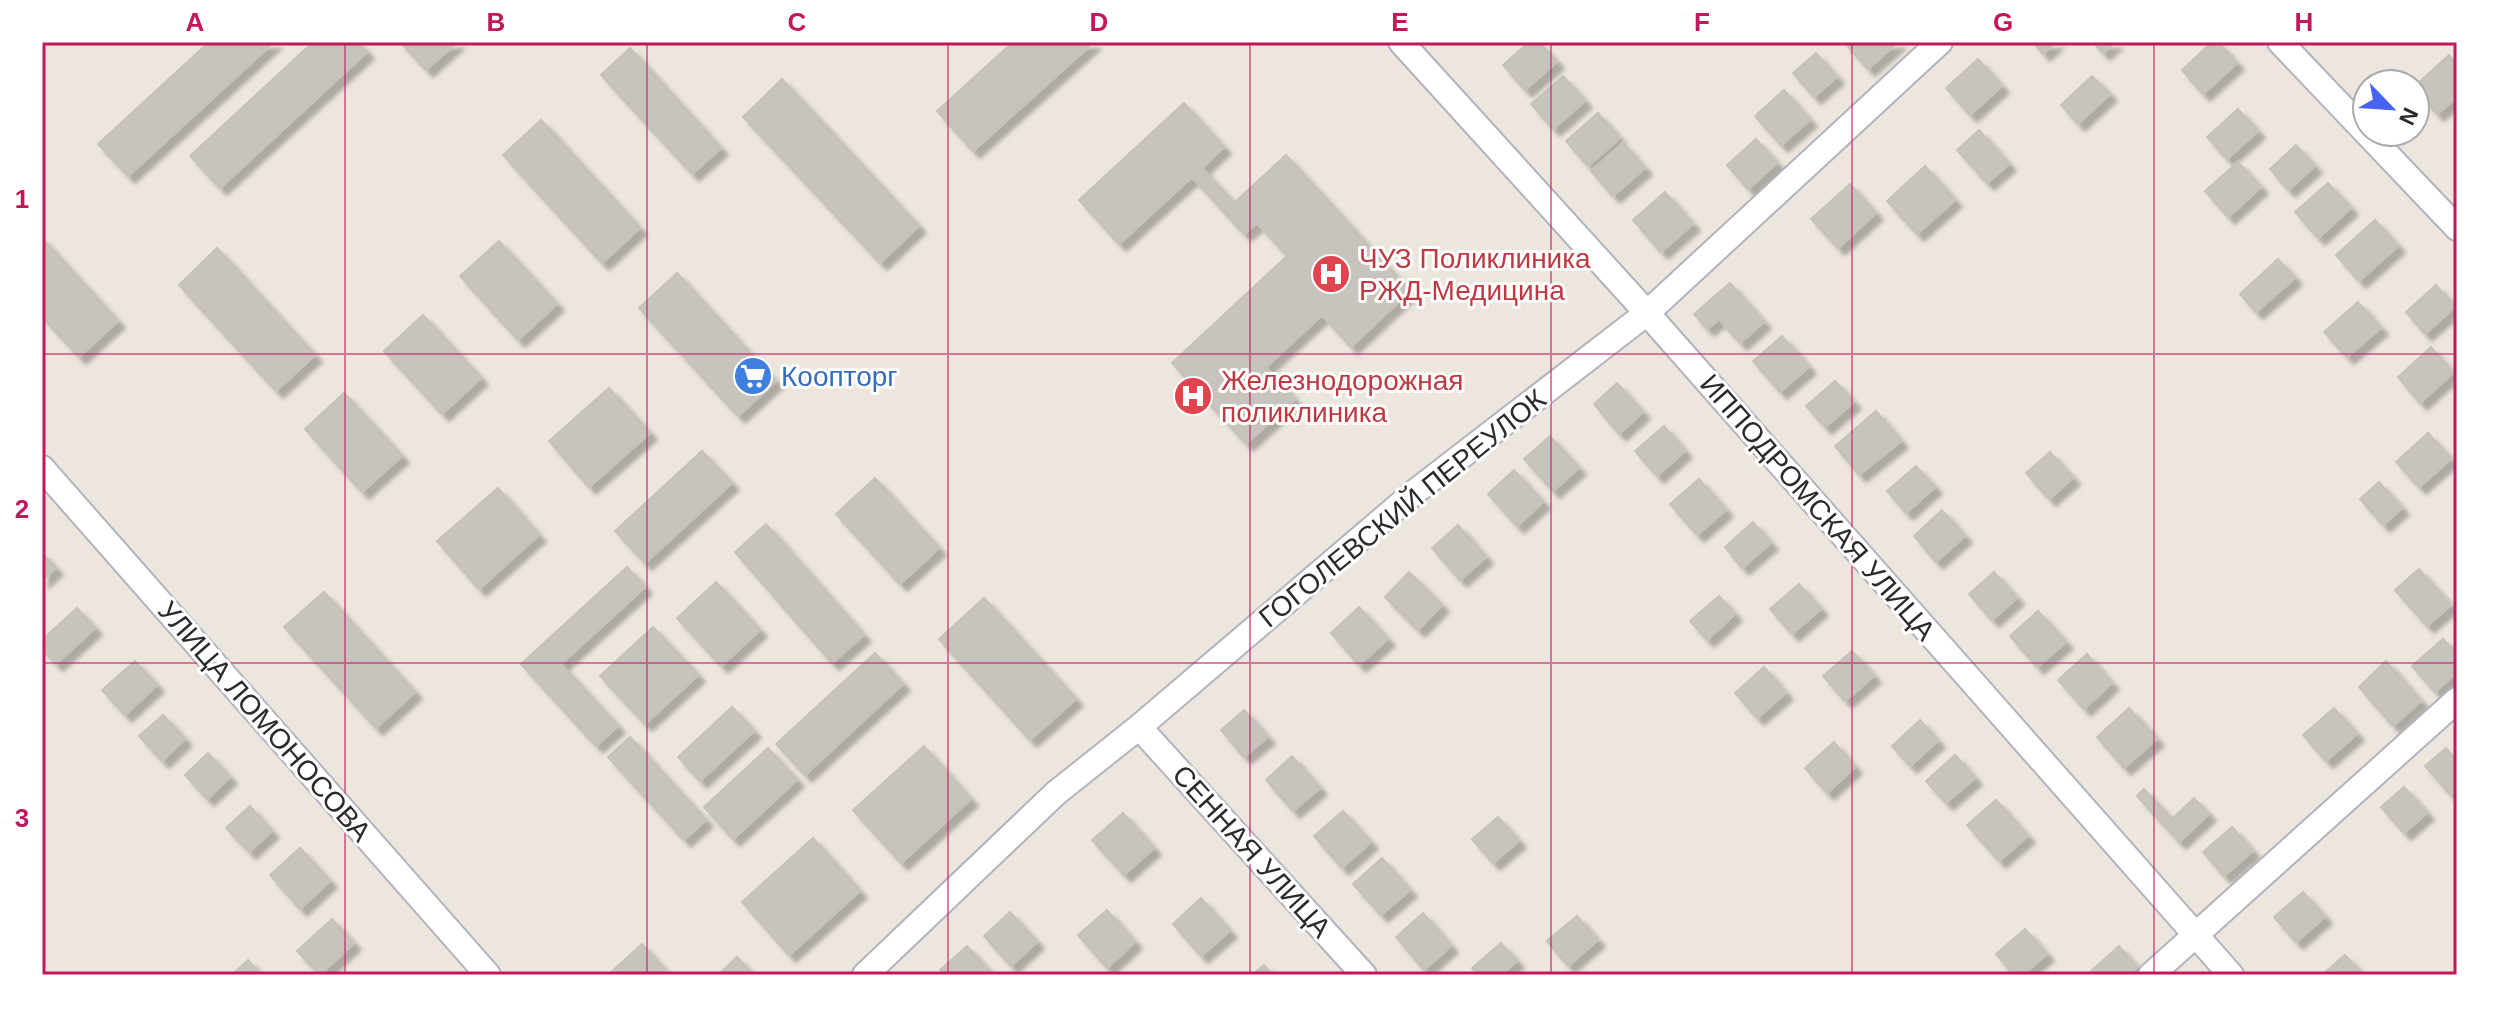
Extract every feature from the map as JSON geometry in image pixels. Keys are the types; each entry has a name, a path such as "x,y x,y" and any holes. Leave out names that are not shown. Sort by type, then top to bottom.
{"street":[{"name":"ИППОДРОМСКАЯ УЛИЦА","path":"1401,42 1647,313 2231,975"},
{"name":"ГОГОЛЕВСКИЙ ПЕРЕУЛОК","path":"865,975 1056,793 1139,727 1416,491 1647,313 1940,42"},
{"path":"2280,42 2457,228"},
{"name":"УЛИЦА ЛОМОНОСОВА","path":"42,468 488,975"},
{"path":"2151,975 2457,700"},
{"name":"СЕННАЯ УЛИЦА","path":"1139,727 1364,975"}],"building":[{"path":"209,42 274,42 128,176 98,144"},
{"path":"313,42 358,42 367,52 220,188 190,156"},
{"path":"400,42 457,42 426,70"},
{"path":"1013,42 1094,42 973,151 937,111"},
{"path":"1529,42 1539,42 1557,62 1525,90 1503,65"},
{"path":"1844,42 1898,42 1868,69"},
{"path":"2033,42 2056,42 2043,54"},
{"path":"2093,42 2115,42 2103,53"},
{"path":"2212,42 2218,42 2237,63 2203,94 2182,70"},
{"path":"630,48 721,148 692,174 601,75"},
{"path":"1816,53 1837,77 1814,97 1793,73"},
{"path":"2449,55 2457,64 2457,97 2437,114 2431,107 2431,71"},
{"path":"1978,59 2002,86 1970,115 1946,88"},
{"path":"1563,76 1585,101 1553,129 1531,104"},
{"path":"2092,76 2110,94 2078,124 2061,105"},
{"path":"782,79 919,226 880,263 743,117"},
{"path":"1784,90 1810,120 1781,145 1755,116"},
{"name":"ЧУЗ Поликлиника РЖД-Медицина","path":"1184,103 1224,147 1202,168 1234,203 1286,155 1410,291 1351,347 1322,315 1266,367 1295,399 1246,444 1172,363 1287,256 1257,223 1244,234 1192,177 1119,244 1079,200"},
{"path":"2238,109 2258,131 2227,159 2207,137"},
{"path":"1598,113 1620,138 1588,166 1566,141"},
{"path":"541,120 640,228 602,263 503,155"},
{"path":"1979,130 2009,164 1987,183 1957,150"},
{"path":"1756,139 1777,163 1748,189 1727,165"},
{"path":"1623,143 1645,168 1613,196 1591,171"},
{"path":"2296,145 2315,166 2288,190 2270,169"},
{"path":"2238,162 2261,187 2228,217 2205,191"},
{"path":"1925,166 1955,200 1917,234 1887,201"},
{"path":"2328,183 2351,208 2318,238 2295,212"},
{"path":"1850,184 1876,213 1838,248 1811,219"},
{"path":"1665,192 1693,224 1661,252 1633,220"},
{"path":"2375,220 2398,246 2359,281 2336,255"},
{"path":"42,238 118,321 79,357 42,317"},
{"path":"499,241 557,304 518,340 460,276"},
{"path":"217,248 315,355 276,391 179,285"},
{"path":"2278,259 2295,278 2256,312 2240,294"},
{"path":"677,273 776,381 738,416 639,308"},
{"path":"1730,283 1764,322 1740,343 1719,319 1707,329 1694,314"},
{"path":"2436,285 2455,307 2425,334 2406,312"},
{"path":"2358,302 2381,328 2347,357 2324,332"},
{"path":"423,315 481,378 442,414 384,351"},
{"path":"1782,336 1809,367 1780,392 1753,361"},
{"path":"2431,347 2453,373 2420,403 2398,377"},
{"path":"1835,381 1854,402 1825,427 1806,406"},
{"path":"1617,383 1643,412 1619,434 1594,404"},
{"path":"609,388 650,433 589,487 549,441"},
{"path":"344,393 402,456 362,492 305,429"},
{"path":"1876,411 1901,441 1859,475 1835,446"},
{"path":"1664,426 1685,451 1657,476 1635,451"},
{"path":"2428,433 2451,459 2419,487 2396,462"},
{"path":"1550,436 1579,468 1553,491 1524,459"},
{"path":"702,451 732,483 645,563 615,531"},
{"path":"2050,452 2073,478 2049,499 2026,473"},
{"path":"1916,466 1935,487 1906,513 1887,491"},
{"path":"1514,470 1543,502 1517,526 1488,494"},
{"path":"875,478 939,548 900,584 836,514"},
{"path":"1699,479 1726,510 1697,535 1670,504"},
{"path":"2379,482 2402,508 2383,525 2360,499"},
{"path":"498,488 539,535 479,589 437,541"},
{"path":"1942,510 1965,536 1936,562 1914,536"},
{"path":"1753,522 1771,543 1742,568 1725,547"},
{"path":"766,524 864,635 832,663 735,552"},
{"path":"1458,525 1486,557 1460,580 1432,548"},
{"path":"42,553 56,568 42,581"},
{"path":"627,567 645,587 561,664 618,726 596,746 521,664"},
{"path":"2419,569 2451,605 2427,626 2395,590"},
{"path":"1409,572 1442,605 1418,630 1385,597"},
{"path":"1994,572 2017,598 1992,620 1969,594"},
{"path":"716,582 760,630 721,666 677,618"},
{"path":"1799,584 1821,609 1792,634 1770,609"},
{"path":"324,592 415,692 376,728 284,627"},
{"path":"1719,596 1735,614 1707,640 1690,621"},
{"path":"984,598 1076,699 1030,740 939,639"},
{"path":"1359,607 1388,639 1359,665 1331,633"},
{"path":"77,608 95,628 56,664 42,649 42,640"},
{"path":"2038,611 2066,642 2037,667 2010,636"},
{"path":"653,627 698,675 645,724 600,676"},
{"path":"2443,639 2457,654 2457,672 2435,692 2412,666"},
{"path":"1852,651 1874,676 1845,701 1823,676"},
{"path":"875,653 903,684 805,775 776,744"},
{"path":"2087,654 2112,683 2084,709 2058,680"},
{"path":"135,661 157,685 125,715 102,690"},
{"path":"2386,661 2421,701 2393,726 2359,687"},
{"path":"1764,667 1786,693 1757,718 1735,693"},
{"path":"732,707 754,731 700,781 678,757"},
{"path":"2129,708 2157,739 2124,768 2097,737"},
{"path":"2334,708 2357,734 2326,761 2303,735"},
{"path":"1244,710 1268,737 1244,757 1221,730"},
{"path":"163,715 185,739 162,761 139,736"},
{"path":"1920,720 1938,741 1910,766 1892,746"},
{"path":"630,737 706,820 684,840 608,757"},
{"path":"1834,742 1855,767 1827,793 1805,768"},
{"path":"924,746 971,799 901,863 853,810"},
{"path":"768,748 797,780 733,839 704,807"},
{"path":"2446,748 2457,761 2457,788 2450,794 2425,766"},
{"path":"208,753 230,777 207,799 185,775"},
{"path":"1955,755 1975,778 1946,803 1926,781"},
{"path":"1292,756 1320,788 1293,811 1266,780"},
{"path":"2404,787 2427,813 2404,833 2381,807"},
{"path":"2144,789 2172,819 2194,798 2209,814 2179,842 2137,796"},
{"path":"1996,800 2028,836 1999,861 1967,825"},
{"path":"250,806 272,831 249,852 226,828"},
{"path":"1343,811 1371,842 1342,868 1314,836"},
{"path":"1123,813 1154,848 1124,875 1092,840"},
{"path":"1498,817 1519,841 1493,863 1472,839"},
{"path":"2232,827 2253,851 2224,876 2203,852"},
{"path":"813,838 860,891 789,955 742,902"},
{"path":"300,848 330,881 300,909 270,875"},
{"path":"1382,858 1410,890 1381,915 1353,884"},
{"path":"2303,892 2325,917 2296,942 2274,917"},
{"path":"1201,898 1230,931 1201,956 1173,924"},
{"path":"1107,910 1135,942 1107,968 1078,935"},
{"path":"1010,912 1037,942 1011,966 984,936"},
{"path":"1423,913 1451,946 1424,970 1396,937"},
{"path":"1577,916 1598,940 1568,966 1547,941"},
{"path":"332,919 354,943 320,975 297,951"},
{"path":"2025,929 2047,954 2023,975 2014,975 1996,954"},
{"path":"1501,943 1517,961 1501,975 1478,975 1472,968"},
{"path":"642,944 670,975 608,975"},
{"path":"967,946 993,975 945,975 940,970"},
{"path":"2119,946 2137,967 2129,975 2093,975 2090,972"},
{"path":"2345,955 2363,975 2322,975"},
{"path":"737,957 754,975 718,975"},
{"path":"248,960 261,975 232,975"},
{"path":"1264,965 1273,975 1252,975"}],"place":[{"name":"ЧУЗ Поликлиника РЖД-Медицина","path":"1331,274"},
{"name":"Коопторг","path":"753,376"},
{"name":"Железнодорожная поликлиника","path":"1193,396"}]}
